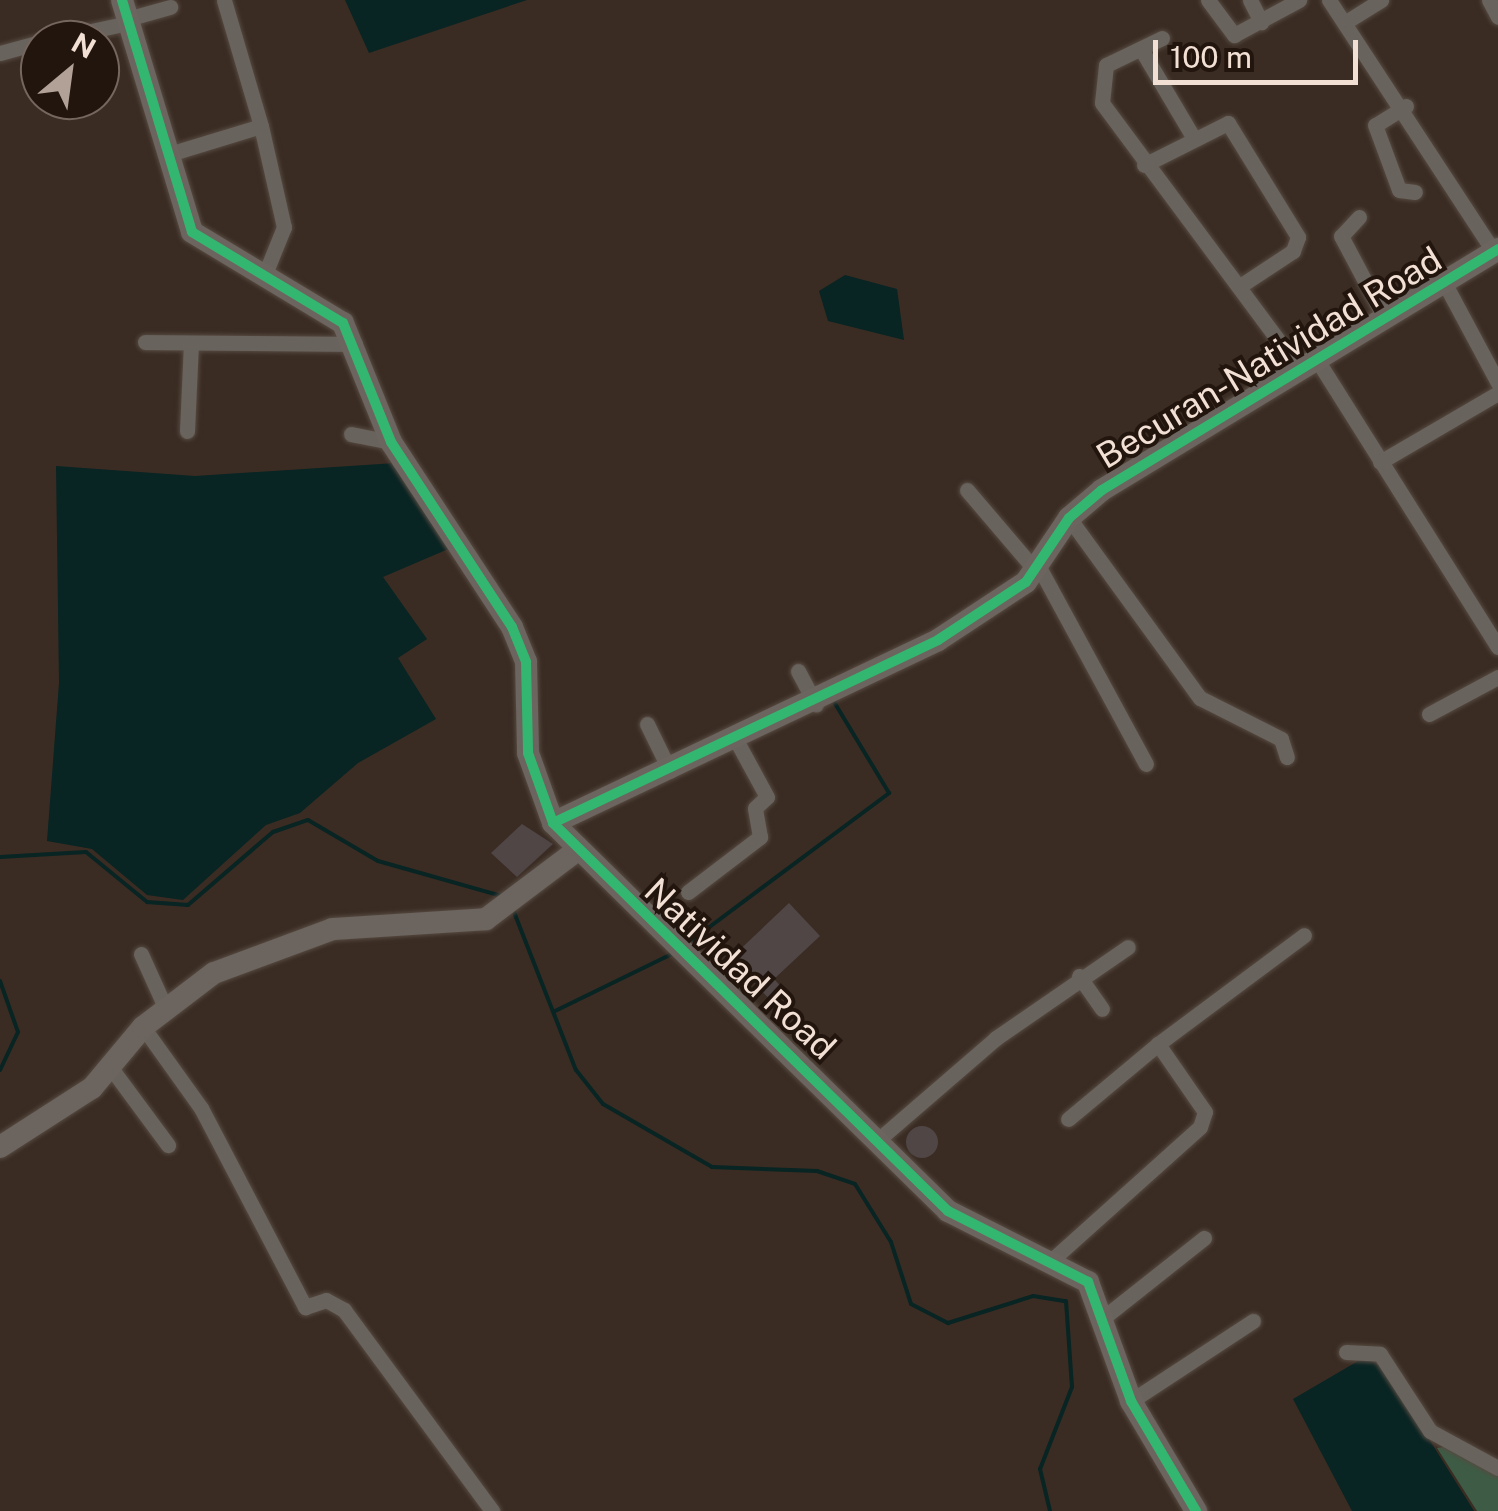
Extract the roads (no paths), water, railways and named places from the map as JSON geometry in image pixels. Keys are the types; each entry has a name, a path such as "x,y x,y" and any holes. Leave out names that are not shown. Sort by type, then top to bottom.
{"street":[{"path":"224,0 261,126 284,226 265,274"},
{"path":"1208,0 1228,34 1261,22 1300,0"},
{"path":"1250,0 1261,22"},
{"path":"1329,0 1349,20 1496,251"},
{"path":"1349,20 1382,0"},
{"path":"1489,0 1498,17"},
{"path":"126,14 170,7"},
{"name":"Natividad Road","path":"126,14 192,232 329,307 355,344 391,442 521,647 528,753 554,823 574,852 973,1229 1054,1258 1088,1282 1131,1401 1196,1511"},
{"path":"1162,38 1098,78 1105,110 1144,165 1305,361 1380,462 1498,647"},
{"path":"1141,49 1193,137"},
{"path":"1406,106 1375,126 1399,190 1415,192"},
{"path":"1144,165 1193,137 1228,123 1298,237 1293,252 1240,286"},
{"path":"166,155 261,126"},
{"path":"1359,217 1341,236 1384,316"},
{"name":"Becuran-Natividad Road","path":"1037,569 1069,518 1305,361 1446,284 1496,251"},
{"path":"1446,284 1498,383"},
{"path":"145,342 355,344"},
{"path":"187,431 191,344"},
{"path":"1380,462 1498,393"},
{"path":"352,434 391,442"},
{"path":"968,490 1037,569 1146,764"},
{"path":"1069,518 1200,698 1274,735 1287,757"},
{"path":"554,823 816,705 938,640 1037,569"},
{"path":"798,672 816,705"},
{"path":"1428,714 1498,678"},
{"path":"647,724 670,770"},
{"path":"688,892 760,837 755,808 767,797 736,740"},
{"path":"0,1147 110,1068 143,1027 214,973 320,932 457,926 498,912 526,894 574,852"},
{"path":"1068,1119 1158,1044 1304,934"},
{"path":"878,1140 1079,976 1128,947"},
{"path":"141,954 165,1008"},
{"path":"1079,976 1102,1009"},
{"path":"143,1027 201,1108 305,1307 326,1300 344,1310 492,1511"},
{"path":"1054,1258 1204,1119 1158,1044"},
{"path":"110,1068 168,1144"},
{"path":"1103,1318 1204,1238"},
{"path":"1131,1401 1253,1322"},
{"path":"1346,1352 1380,1354 1430,1431 1498,1468"}],"water":[{"path":"345,0 527,0 369,53"},
{"path":"845,275 897,289 904,340 828,321 819,291"},
{"path":"396,463 460,544 383,577 427,639 398,658 436,719 358,763 300,813 266,825 183,900 147,895 92,849 47,841 59,683 56,466 195,476"},
{"path":"1365,1357 1385,1369 1474,1511 1352,1511 1293,1399"}],"waterway":[{"path":"688,943 889,793 833,700"},
{"path":"0,857 86,852 147,902 188,905 273,832 308,820 378,861 502,896"},
{"path":"512,907 576,1070 603,1104 712,1167 817,1171 855,1184 891,1242 911,1304 948,1323 1033,1296 1066,1301 1072,1387 1040,1469 1050,1511"},
{"path":"555,1011 672,954"},
{"path":"0,981 18,1032 0,1070"}]}
